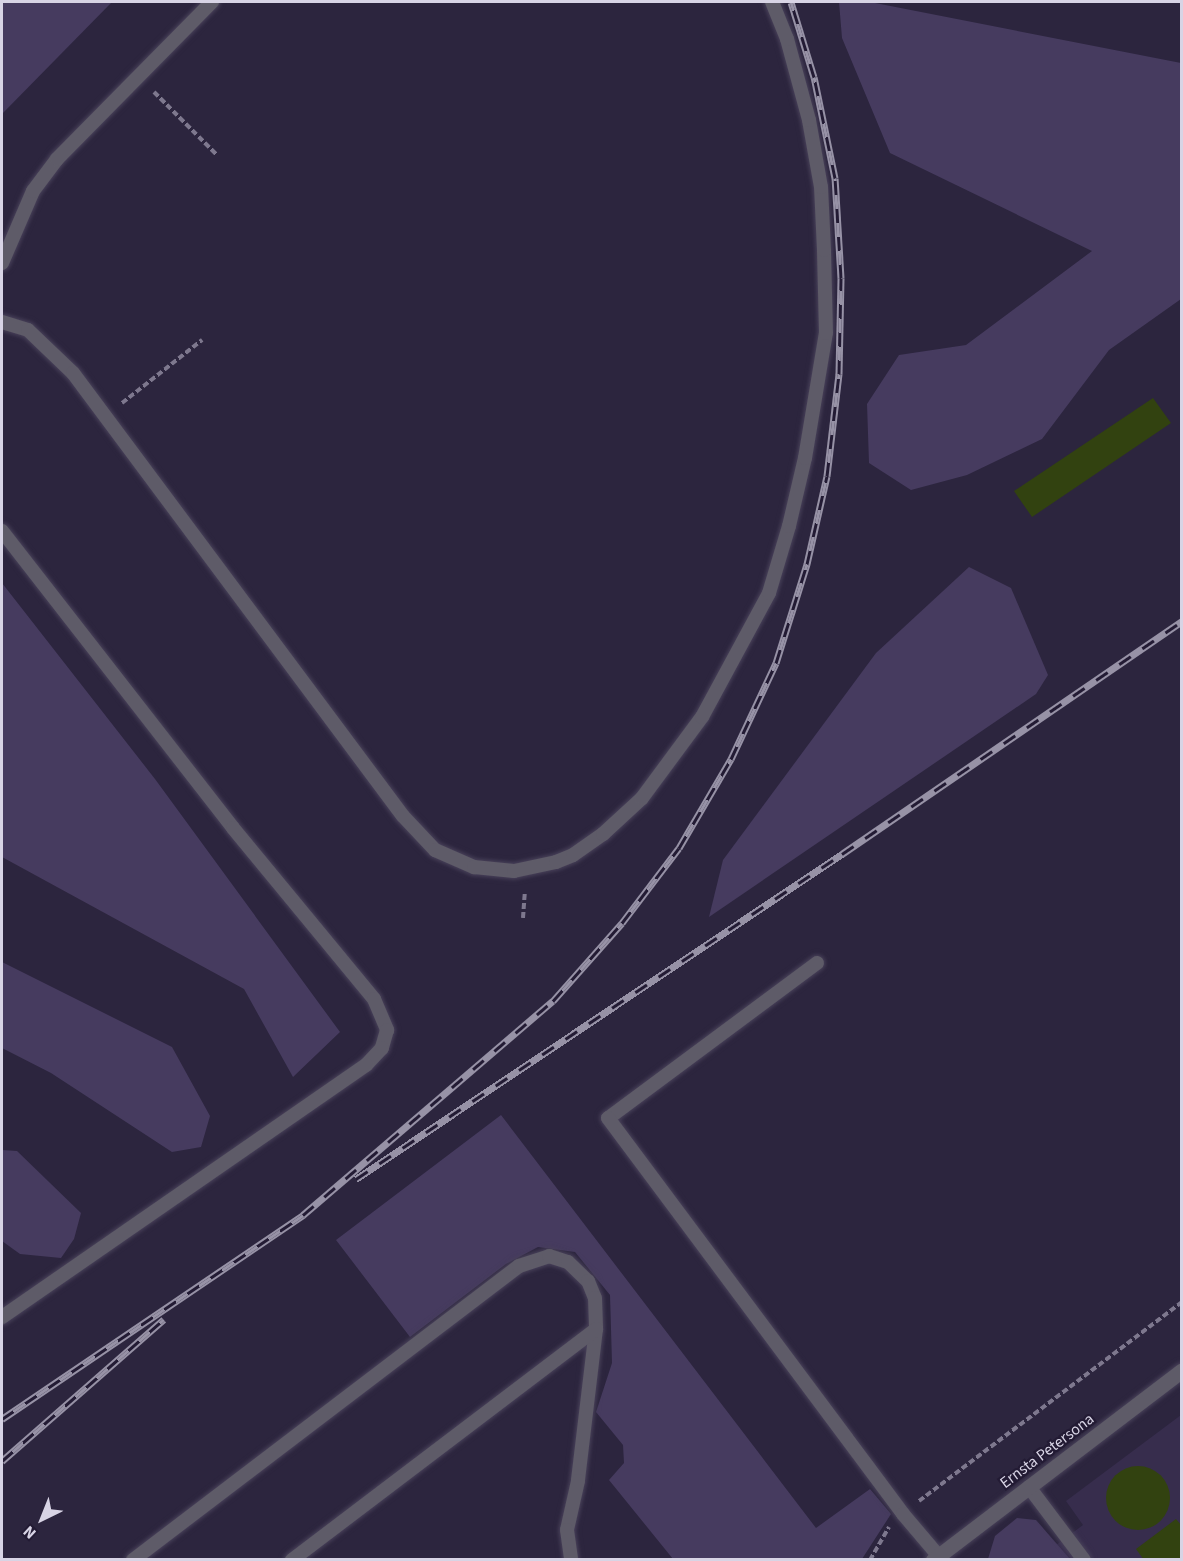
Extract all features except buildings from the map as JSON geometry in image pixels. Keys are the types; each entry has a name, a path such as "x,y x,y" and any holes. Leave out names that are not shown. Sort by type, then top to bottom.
{"street":[{"name":"Ernsta Petersona","path":"938,1558 1182,1370"}],"lane":[{"path":"2,263 33,191 57,159 212,2"},
{"path":"2,322 28,330 73,373 403,816 435,850 474,867 514,871 539,868 573,855 603,834 642,798 702,717 769,593 805,458 826,333 821,187 808,120 787,39 772,2"},
{"path":"2,531 233,828 374,999 387,1030 382,1048 366,1065 2,1317"},
{"path":"817,963 608,1118 938,1558"},
{"path":"133,1560 519,1266 549,1256 568,1262 588,1281 595,1298 596,1329 578,1481 567,1530 571,1560"},
{"path":"292,1560 596,1329"},
{"path":"1029,1487 1084,1560"}],"path":[{"path":"138,76 216,154"},
{"path":"105,417 202,340"},
{"path":"523,918 525,888"},
{"path":"870,1560 890,1525 903,1514 1182,1302"}],"shaded area":[{"path":"2,2 112,2 2,114"},
{"path":"839,2 870,2 1181,63 1181,299 1109,350 1042,439 967,475 911,490 869,463 867,404 899,355 966,345 1092,251 890,153 842,38"},
{"path":"969,567 1011,588 1048,675 1036,694 709,917 723,860 876,653"},
{"path":"2,583 155,779 340,1032 293,1077 244,989 2,857"},
{"path":"2,962 172,1047 210,1116 201,1147 172,1152 51,1073 2,1048"},
{"path":"501,1115 816,1528 870,1489 891,1514 862,1559 673,1559 609,1480 624,1463 623,1445 596,1412 612,1363 610,1295 575,1252 538,1247 506,1264 410,1337 336,1240"},
{"path":"2,1150 17,1151 81,1213 74,1239 61,1258 20,1254 2,1241"},
{"path":"1181,1415 1181,1559 1036,1560 1083,1525 1066,1501"},
{"path":"1017,1518 1036,1520 1070,1559 988,1559 995,1536"}],"railway":[{"path":"2,1419 303,1215 553,1001 622,923 679,848 731,759 776,663 807,564 827,476 839,374 841,278 835,178 814,77 791,2"},
{"path":"356,1179 842,854 1182,621"},
{"path":"2,1461 164,1319"}]}
